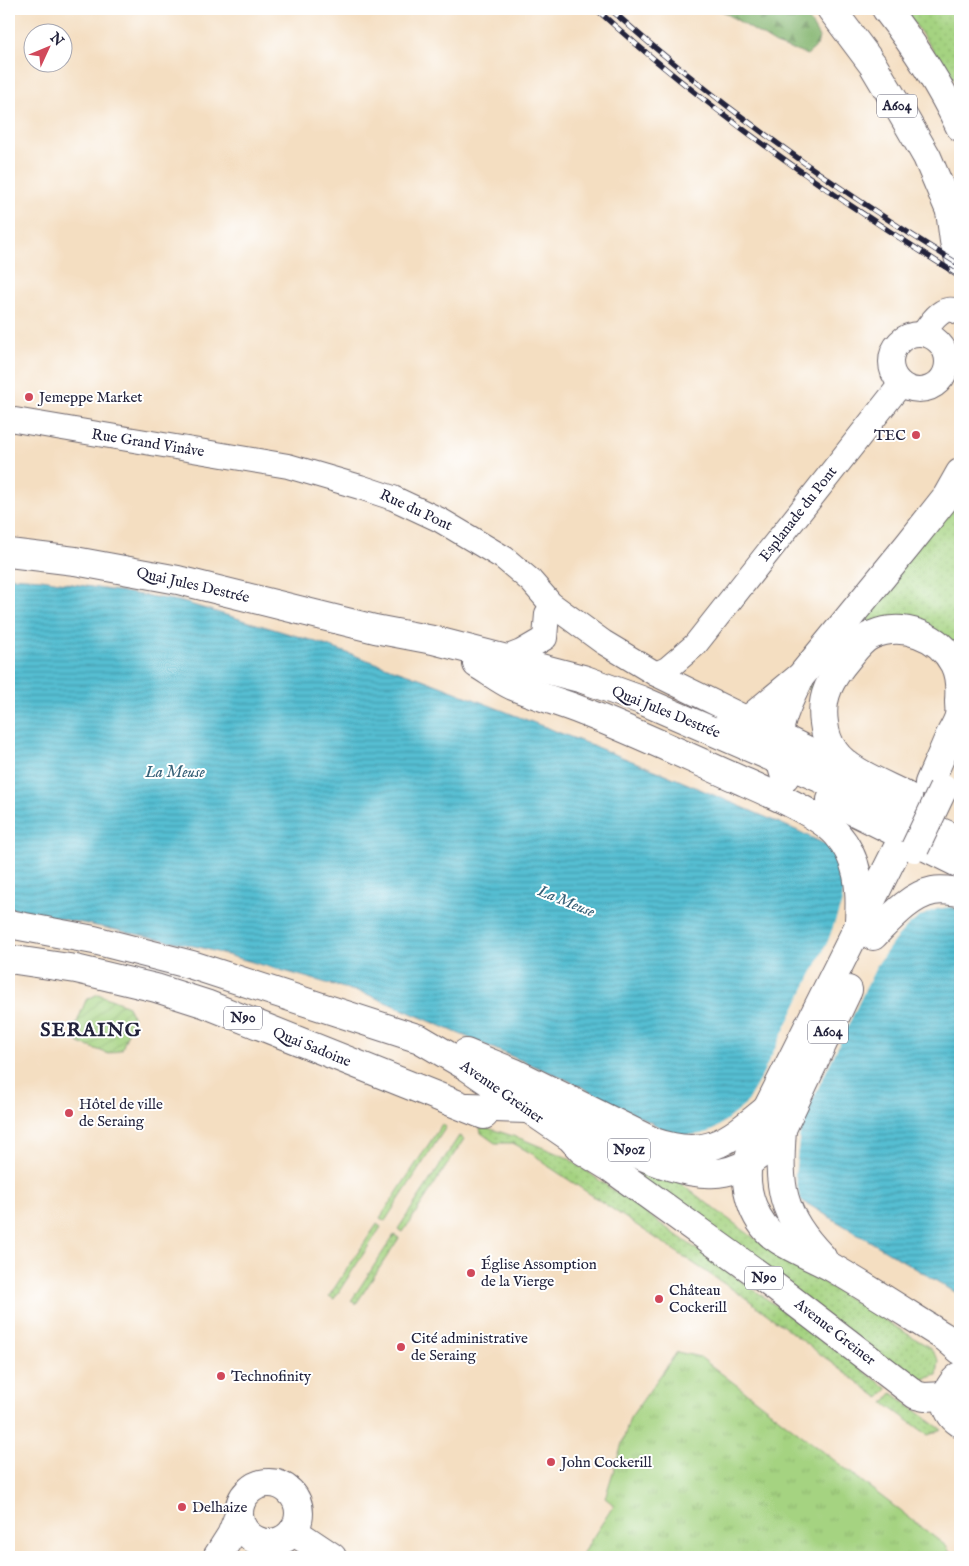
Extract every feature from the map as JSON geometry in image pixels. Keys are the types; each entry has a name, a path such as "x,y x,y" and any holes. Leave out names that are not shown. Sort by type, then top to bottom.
{"main road":[{"name":"A604","path":"831,9 873,65 901,112 927,157 955,218"},
{"name":"A604","path":"886,9 909,38 951,107 960,127"},
{"path":"955,218 954,241 960,263"},
{"path":"716,732 748,720 801,676 910,544 947,496 960,473"},
{"name":"Quai Jules Destrée","path":"9,553 75,561 169,579 375,629 421,650 583,679 641,700 781,757 875,800 954,832"},
{"path":"954,832 845,762 833,751 827,740 822,709 824,694 832,679 860,642 872,635 886,631 910,631 932,640 942,647 955,665 960,686 960,715"},
{"path":"490,661 512,685 577,709 757,787 812,815 836,833 850,854 858,878 866,931 906,905 929,893 940,890 960,892"},
{"name":"Quai Jules Destrée","path":"490,661 536,678 781,757 911,844 960,864"},
{"path":"781,757 781,720 786,705 801,676"},
{"name":"A604","path":"775,1119 893,875 911,844 936,786 960,715"},
{"name":"A604","path":"936,786 960,751"},
{"name":"N90","path":"9,924 104,943 192,965 420,1039"},
{"name":"Quai Sadoine","path":"9,959 76,969 156,988 197,1001 417,1089 468,1107"},
{"name":"Avenue Greiner","path":"420,1039 466,1066 571,1138 582,1150"},
{"name":"N90z","path":"420,1039 435,1040 515,1073 654,1142 671,1147 694,1149 715,1146 775,1119"},
{"name":"Avenue Greiner","path":"468,1107 487,1116 582,1150 611,1168 766,1280 916,1394 924,1397 953,1386"},
{"name":"N90z","path":"468,1107 527,1109 554,1117 687,1172 714,1173 743,1170 767,1149 775,1119"},
{"path":"775,1119 784,1194 792,1217 798,1229 811,1246 831,1267"},
{"path":"743,1170 754,1213 777,1240 831,1267 946,1338 960,1350"},
{"path":"953,1386 946,1405 950,1413 960,1423"},
{"path":"217,1557 231,1535 243,1497 257,1485 266,1483 277,1484 287,1489 295,1498 298,1509 298,1520 276,1544"},
{"path":"239,1514 244,1530 252,1538 332,1557"}],"street":[{"path":"923,334 934,318 943,311 956,310 960,313"},
{"path":"916,334 923,334 938,342 944,348 954,367 939,383 930,389 920,391 910,389 901,384 895,377 892,369 892,353 901,340 916,334"},
{"name":"Esplanade du Pont","path":"666,678 667,669 695,645 901,384"},
{"name":"Rue Grand Vinâve","path":"9,419 288,466"},
{"name":"Rue du Pont","path":"288,466 378,492 440,520 489,548 516,567 551,604 603,642"},
{"path":"531,581 547,614 554,635 648,681 666,678"},
{"path":"490,661 521,652 554,635 576,634 603,642 666,678 748,720 781,757"}],"green space":[{"path":"719,9 797,9 811,23 819,37 817,46 807,55 776,44"},
{"path":"904,9 960,9 960,88"},
{"path":"960,492 960,660 913,624 812,691 808,688"},
{"path":"98,994 128,1006 133,1018 122,1049 109,1054 79,1043 74,1030 86,1000"},
{"path":"442,1124 446,1127 385,1221 380,1218"},
{"path":"480,1128 488,1128 522,1139 568,1158 771,1302 888,1389 879,1398 747,1299 548,1166 536,1156 513,1143 495,1143 481,1133"},
{"path":"573,1131 653,1163 766,1247 777,1251 835,1290 929,1347 939,1360 937,1375 924,1379 911,1377"},
{"path":"459,1136 464,1139 403,1232 398,1229"},
{"path":"377,1224 381,1227 334,1299 329,1296"},
{"path":"394,1235 399,1238 356,1304 351,1301"},
{"path":"677,1352 700,1357 946,1546 953,1557 587,1557 582,1554 614,1505 605,1498 630,1418"},
{"path":"892,1393 942,1430 928,1435 884,1403"}],"water":[{"name":"La Meuse","path":"9,577 41,579 179,601 310,640 422,679 660,772 798,831 960,911 960,1295 801,1200 574,1083 369,995 199,947 9,908"}],"pier":[{"path":"827,843 956,906 937,909 921,916 909,925 894,941 877,965 810,1105 800,1131 795,1175 801,1203 667,1133 685,1136 714,1130 745,1105 760,1079 828,941 841,905 844,888 839,865"}],"railway":[{"path":"596,9 682,82 772,151 865,215 960,276"},
{"path":"610,9 693,79 779,145 869,207 960,265"}],"place":[{"name":"Jemeppe Market","path":"29,397"},
{"name":"TEC","path":"916,435"},
{"name":"Hôtel de ville de Seraing","path":"69,1113"},
{"name":"Église Assomption de la Vierge","path":"471,1273"},
{"name":"Château Cockerill","path":"659,1299"},
{"name":"Cité administrative de Seraing","path":"401,1347"},
{"name":"Technofinity","path":"221,1376"},
{"name":"John Cockerill","path":"551,1462"},
{"name":"Delhaize","path":"182,1507"}],"district":[{"name":"SERAING","path":"91,1030"}]}
